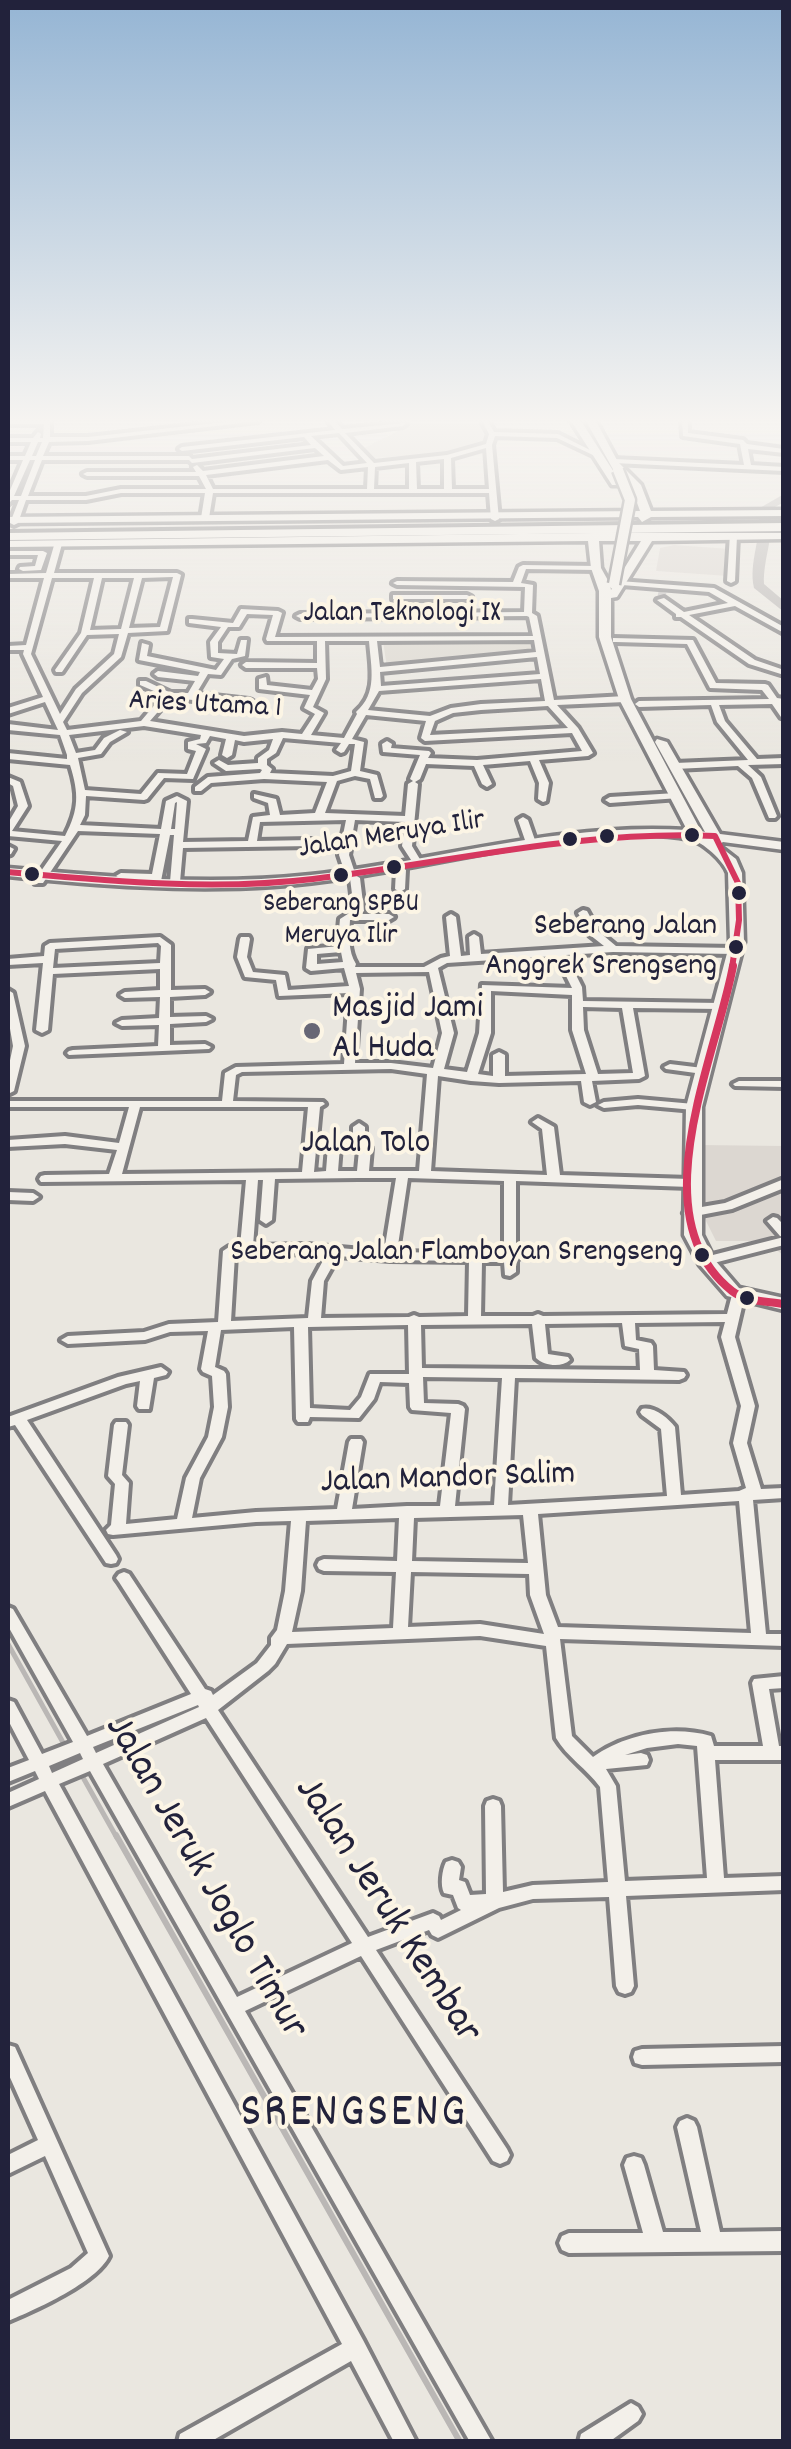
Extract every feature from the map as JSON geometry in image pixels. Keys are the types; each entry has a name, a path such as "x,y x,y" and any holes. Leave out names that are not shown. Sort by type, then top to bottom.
{"main road":[{"path":"18,535 57,545 593,542 670,535"},
{"path":"617,535 604,634 632,702 677,788 705,835 731,862 735,872 735,951 694,1107 692,1235 706,1260 738,1294 784,1304"},
{"path":"616,657 613,587 649,538"},
{"path":"593,542 596,568 613,587"},
{"path":"593,542 636,552"},
{"path":"632,702 675,766 677,788 705,835"},
{"name":"Jalan Meruya Ilir","path":"41,878 175,882 352,876 531,842 656,832 705,835 784,848"},
{"name":"Jalan Meruya Ilir","path":"8,876 280,886 577,840 705,835 784,848"}],"street":[{"path":"8,573 37,569 43,553 13,535"},
{"path":"731,581 738,535"},
{"path":"41,878 74,828 84,793 26,647 57,545"},
{"path":"516,584 522,567 596,568"},
{"path":"8,573 177,575 168,624 161,630 85,633"},
{"path":"60,670 85,633 99,575"},
{"path":"61,728 79,691 116,657 126,632 138,575"},
{"path":"396,639 396,578 531,586 528,614"},
{"path":"447,597 448,581"},
{"path":"613,587 711,590 784,631"},
{"path":"396,597 467,597"},
{"path":"662,600 678,615 764,669 784,674"},
{"path":"678,615 735,604"},
{"name":"Jalan Teknologi IX","path":"226,625 236,625 243,611 278,613 268,638 538,638"},
{"path":"300,616 533,616 550,703 576,730 588,753 477,762 423,760"},
{"path":"192,621 226,625 214,642 214,655 241,656 244,642"},
{"path":"343,745 376,689 373,639"},
{"path":"305,737 320,713 308,708 322,679 322,640"},
{"path":"616,640 690,642 713,686 765,687 780,702 784,715"},
{"path":"144,646 142,658 203,676"},
{"path":"8,648 26,647"},
{"path":"375,670 540,654"},
{"path":"158,674 203,676 219,672 229,657"},
{"path":"246,665 321,666"},
{"path":"143,684 170,694 247,707 263,665"},
{"path":"191,696 203,676"},
{"path":"376,689 542,676"},
{"path":"263,679 262,687 314,693"},
{"path":"144,723 170,694"},
{"path":"8,711 48,698"},
{"path":"360,712 431,719 451,711 550,703 715,706 780,702"},
{"path":"715,706 721,722 756,763"},
{"path":"99,715 106,718 100,728"},
{"path":"431,719 425,738 576,730"},
{"name":"Aries Utama 1","path":"8,727 100,728 144,723 231,736 305,737 343,745"},
{"path":"8,756 71,760 98,752 108,740 123,732"},
{"path":"84,793 144,798 161,775 190,776 202,749 191,747 192,742 203,741 207,732"},
{"path":"227,755 231,736"},
{"path":"198,789 208,780 244,781 263,771 278,736"},
{"path":"343,745 362,742 355,773"},
{"path":"387,744 389,750 426,753 414,782 408,820 408,846 416,861"},
{"path":"533,758 544,783 543,800"},
{"path":"675,766 784,761"},
{"path":"477,762 487,784"},
{"path":"218,764 333,779 355,773 374,777 378,796"},
{"path":"740,764 756,777 772,816"},
{"path":"319,816 333,779"},
{"path":"8,780 17,784 23,806 8,831 67,839"},
{"path":"610,800 677,788"},
{"path":"257,796 273,801 275,818"},
{"path":"121,876 156,879 171,801 177,799 182,802 182,832 175,882"},
{"path":"8,805 23,806"},
{"path":"252,844 256,819 319,816 408,820"},
{"path":"349,1066 355,989 345,950 344,925 359,911 344,855 352,818"},
{"path":"523,820 531,842"},
{"path":"74,828 182,832"},
{"path":"181,845 311,843"},
{"path":"400,889 402,870"},
{"path":"583,913 594,933 608,940 613,949"},
{"path":"349,918 389,917"},
{"path":"452,917 456,959"},
{"path":"116,942 117,927"},
{"path":"474,937 476,958"},
{"path":"246,939 242,957 249,975 281,976 283,994 355,989"},
{"path":"42,1030 50,946 164,941 164,1049"},
{"path":"345,950 312,951 312,968 433,967 440,961 456,959 613,949 735,951"},
{"path":"559,952 576,998 590,1102"},
{"path":"8,964 166,966"},
{"path":"425,1175 436,1072 448,1033 433,967"},
{"path":"471,1078 485,1033 486,987 627,1006 720,1006"},
{"path":"125,995 205,992"},
{"path":"8,993 19,1046 8,1091"},
{"path":"234,1070 349,1066 499,1080 640,1076 627,1006"},
{"path":"122,1023 206,1020"},
{"path":"73,1052 205,1047"},
{"path":"499,1054 499,1080"},
{"path":"227,1105 234,1070 232,1056"},
{"path":"670,1067 703,1071"},
{"path":"739,1084 784,1084"},
{"path":"604,1105 653,1102 694,1107"},
{"path":"8,1104 316,1104 308,1176"},
{"path":"115,1176 134,1106"},
{"path":"538,1122 548,1127 554,1180"},
{"path":"359,1127 358,1146 365,1148 363,1176"},
{"path":"8,1144 65,1140 122,1147"},
{"path":"332,1176 334,1146"},
{"path":"390,1256 404,1174"},
{"name":"Jalan Tolo","path":"45,1179 404,1174 690,1183"},
{"path":"246,1251 252,1176"},
{"path":"266,1220 270,1176"},
{"path":"183,1524 193,1478 214,1443 220,1415 219,1374 208,1368 220,1326 228,1252 476,1256 511,1265 510,1178"},
{"path":"690,1213 728,1206 784,1183"},
{"path":"8,1196 33,1197"},
{"path":"773,1221 784,1233"},
{"path":"706,1260 784,1241"},
{"path":"334,1252 318,1280 308,1322 303,1416 354,1415 367,1399 374,1377 508,1372 680,1375"},
{"path":"474,1319 476,1256"},
{"path":"738,1294 730,1318 730,1354 748,1406 740,1443 750,1493 759,1640"},
{"path":"538,1318 541,1355 562,1360"},
{"path":"628,1318 630,1343 646,1346 647,1374"},
{"path":"68,1340 308,1322 730,1318"},
{"path":"414,1320 416,1407 458,1409 447,1509"},
{"path":"501,1508 508,1372"},
{"path":"111,1559 13,1420 154,1373 144,1406"},
{"path":"647,1412 668,1426 674,1497"},
{"name":"Jalan Mandor Salim","path":"122,1426 115,1476 122,1484 116,1530 299,1515 594,1506 674,1497 784,1493"},
{"path":"344,1514 356,1442"},
{"path":"530,1508 534,1569 540,1604 552,1637 564,1738 572,1750 594,1765 608,1786 626,1986"},
{"path":"400,1633 407,1511"},
{"path":"14,1797 88,1764 223,1693 267,1663 279,1638 295,1579 299,1515"},
{"path":"324,1564 534,1569"},
{"name":"Jalan Jeruk Kembar","path":"124,1578 500,2155"},
{"name":"Jalan Jeruk Joglo Timur","path":"8,1613 77,1746 234,2007 482,2442"},
{"path":"279,1638 480,1630 552,1637 784,1640"},
{"path":"705,1754 778,1753 760,1683 784,1682"},
{"path":"9,1774 203,1703"},
{"path":"8,1706 54,1780 406,2442"},
{"path":"594,1765 616,1751 660,1740 702,1739 716,1886"},
{"path":"594,1765 641,1760"},
{"path":"9,1774 23,1783 14,1797"},
{"path":"493,1806 495,1901"},
{"path":"452,1867 450,1888 459,1886 464,1903 533,1892 784,1883"},
{"path":"234,2007 362,1947 432,1921 438,1930 495,1901"},
{"path":"642,2057 784,2054"},
{"path":"8,2058 99,2256 78,2275 8,2311"},
{"path":"687,2127 714,2243"},
{"path":"8,2165 50,2144"},
{"path":"634,2165 656,2243"},
{"path":"569,2243 784,2241"},
{"path":"188,2442 356,2346"},
{"path":"588,2442 631,2414"}],"shaded area":[{"path":"674,545 731,549 728,576 656,571 660,548"},
{"path":"542,639 545,654 387,668 383,641"},
{"path":"700,1145 783,1146 783,1255 765,1241 716,1241 702,1213"}],"waterway":[{"path":"765,535 758,585 784,608"},
{"path":"8,1644 65,1746"},
{"path":"80,1772 117,1838"},
{"path":"116,1835 460,2442"}],"tunnel":[{"path":"661,600 663,589"}],"transit line":[{"path":"8,872 160,883 275,883 563,840 613,835 715,836 737,875 738,936 694,1121 687,1171 689,1217 703,1258 732,1291 750,1299 784,1304"}],"place":[{"name":"Seberang SPBU Meruya Ilir","path":"341,875"},
{"name":"Seberang Jalan Anggrek Srengseng","path":"736,947"},
{"name":"Masjid Jami Al Huda","path":"312,1031"},
{"name":"Seberang Jalan Flamboyan Srengseng","path":"702,1255"}],"district":[{"name":"SRENGSENG","path":"354,2117"}]}
